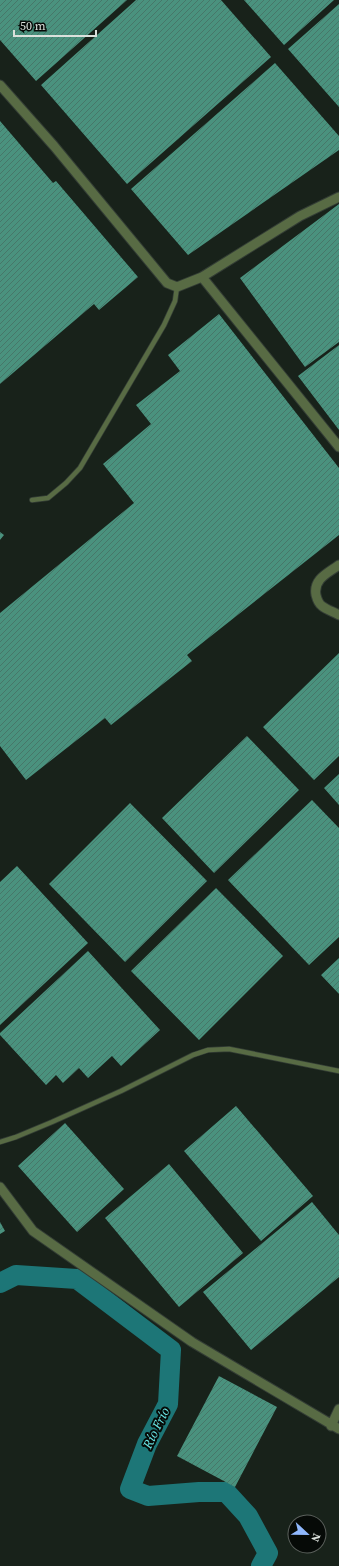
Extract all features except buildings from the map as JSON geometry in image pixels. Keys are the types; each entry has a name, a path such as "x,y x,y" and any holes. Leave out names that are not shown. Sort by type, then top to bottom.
{"street":[{"path":"0,85 54,146 167,283 177,287 202,277 300,216 339,197"},
{"path":"202,277 339,447"},
{"path":"339,565 317,581 315,590 321,605 339,615"},
{"path":"0,1187 33,1231 192,1342 335,1427 339,1409"}],"lane":[{"path":"32,500 48,498 66,483 80,468 164,325 175,301 177,287"},
{"path":"0,1142 16,1137 114,1094 193,1054 208,1050 229,1050 339,1071"}],"waterway":[{"name":"Río Frío","path":"0,1283 16,1275 77,1279 171,1350 168,1404 147,1444 130,1489 148,1496 199,1492 226,1492 248,1516 268,1553 261,1566"}]}
